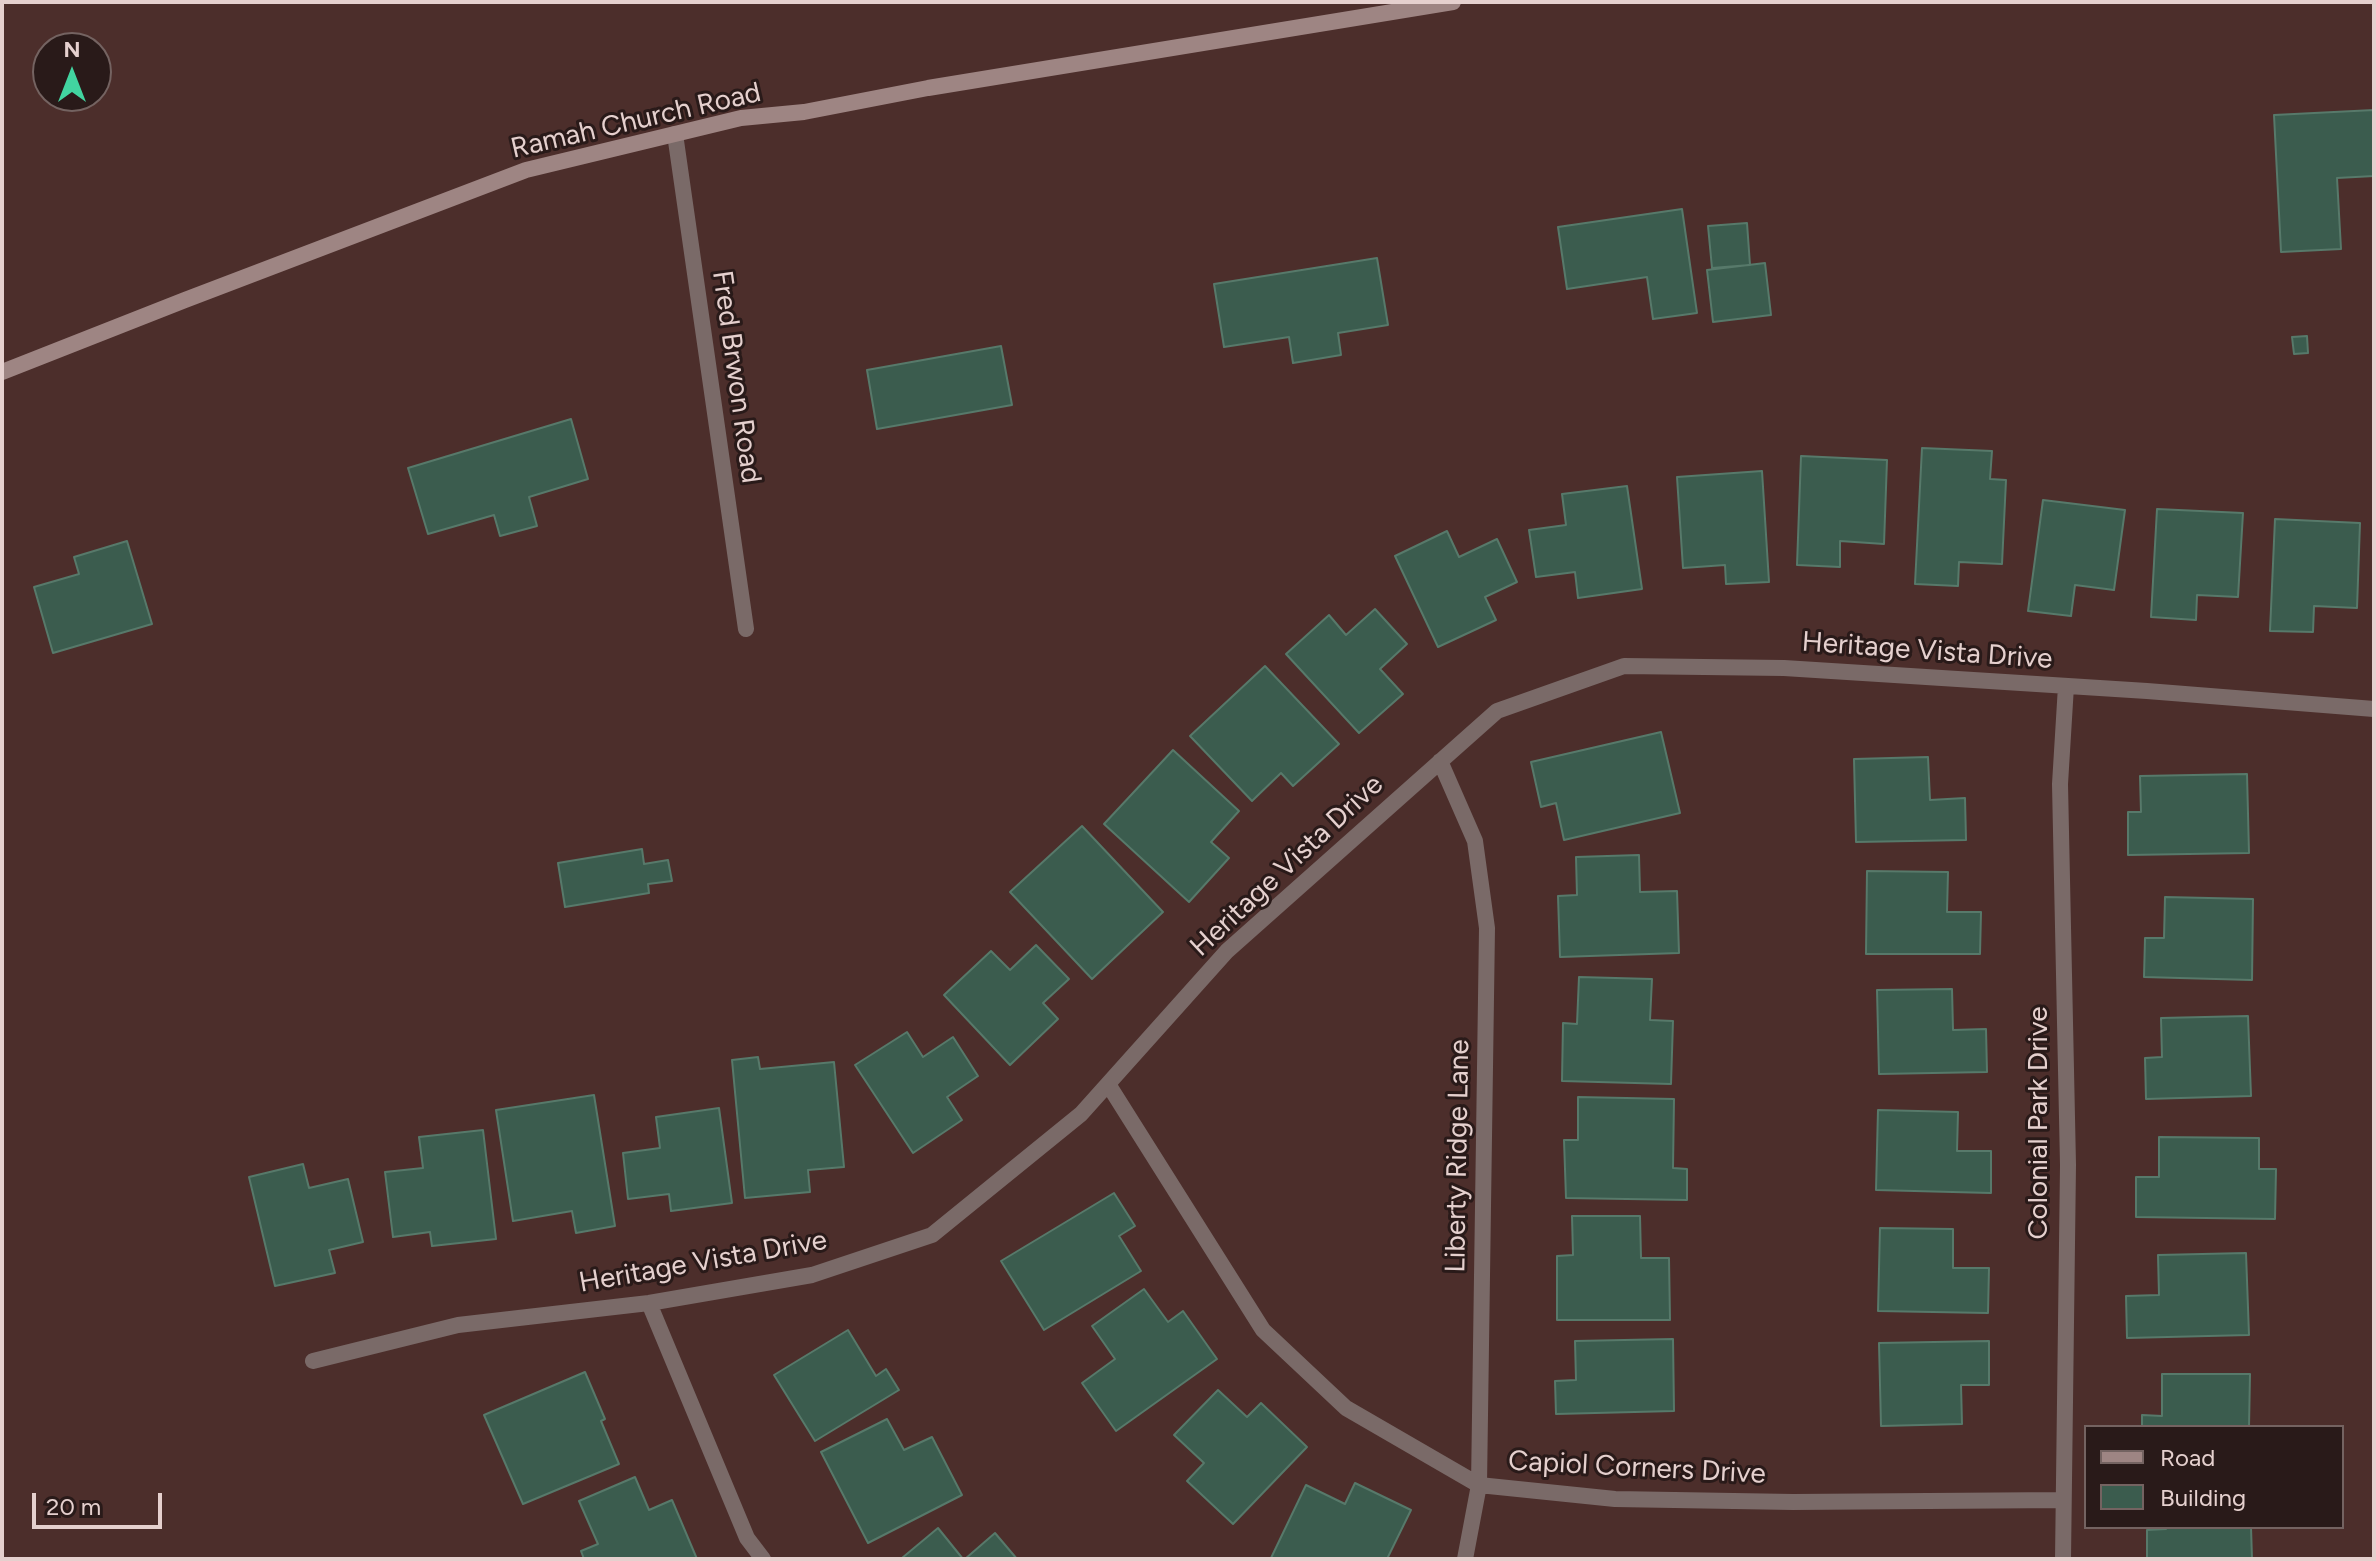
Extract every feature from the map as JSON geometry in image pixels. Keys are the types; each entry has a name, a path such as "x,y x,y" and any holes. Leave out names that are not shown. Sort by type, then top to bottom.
{"main road":[{"name":"Ramah Church Road","path":"2,372 526,170 741,118 804,112 928,88 1453,2"}],"street":[{"name":"Fred Brwon Road","path":"675,134 746,629"},
{"name":"Heritage Vista Drive","path":"313,1361 458,1325 649,1303 812,1275 932,1235 1081,1114 1227,951 1497,711 1624,666 1784,668 2374,709"},
{"name":"Colonial Park Drive","path":"2063,1559 2068,1165 2060,784 2066,686"},
{"name":"Liberty Ridge Lane","path":"1440,761 1475,841 1487,928 1479,1485 1465,1559"},
{"name":"Capiol Corners Drive","path":"1108,1084 1263,1330 1346,1408 1479,1485 1615,1499 1793,1502 2063,1500"},
{"path":"649,1303 747,1538 763,1559"}],"building":[{"path":"2374,110 2374,176 2337,178 2341,249 2281,252 2274,115"},
{"path":"1682,209 1697,313 1653,319 1647,277 1567,289 1558,227"},
{"path":"1747,223 1750,265 1712,268 1708,226"},
{"path":"1377,258 1388,325 1338,333 1341,355 1293,363 1289,337 1224,347 1214,284"},
{"path":"1765,263 1771,315 1713,322 1707,270"},
{"path":"2307,336 2308,353 2294,354 2292,337"},
{"path":"1001,346 1012,405 877,429 867,370"},
{"path":"571,419 588,479 529,497 537,526 500,536 494,515 428,534 408,468"},
{"path":"1922,448 1992,451 1990,479 2006,480 2002,564 1959,562 1958,586 1915,584"},
{"path":"1801,456 1887,460 1884,544 1840,541 1840,567 1797,565"},
{"path":"1762,471 1769,582 1726,584 1725,565 1683,568 1677,477"},
{"path":"1627,486 1642,589 1578,598 1575,572 1536,577 1529,530 1566,525 1562,494"},
{"path":"2043,500 2125,510 2114,590 2075,585 2071,616 2028,611"},
{"path":"2157,509 2243,513 2238,597 2197,595 2196,620 2151,617"},
{"path":"2275,519 2360,523 2357,608 2314,606 2313,632 2270,631"},
{"path":"1447,531 1459,557 1497,539 1517,582 1485,597 1496,620 1438,647 1395,556"},
{"path":"127,541 152,624 53,653 34,587 79,574 74,557"},
{"path":"1375,609 1407,644 1380,669 1403,694 1359,733 1286,654 1329,615 1346,635"},
{"path":"1265,666 1339,744 1293,786 1281,773 1252,801 1190,736"},
{"path":"1661,732 1680,813 1564,840 1556,803 1541,807 1531,762"},
{"path":"1173,750 1239,811 1211,842 1229,858 1189,902 1104,824"},
{"path":"1928,757 1930,800 1965,798 1966,840 1856,842 1854,759"},
{"path":"2247,774 2249,853 2128,855 2128,812 2141,812 2140,776"},
{"path":"1082,826 1163,912 1092,979 1010,892"},
{"path":"642,849 644,864 668,860 672,881 648,884 649,893 565,907 558,863"},
{"path":"1639,855 1640,892 1677,891 1679,953 1560,957 1558,896 1577,895 1576,857"},
{"path":"1867,871 1948,872 1947,912 1981,912 1980,954 1866,954"},
{"path":"2165,897 2253,899 2252,980 2144,977 2145,938 2164,938"},
{"path":"1036,945 1069,979 1043,1003 1058,1019 1010,1065 944,995 991,951 1010,970"},
{"path":"1579,977 1652,979 1650,1020 1673,1021 1671,1084 1562,1081 1563,1023 1577,1024"},
{"path":"1952,989 1953,1030 1986,1029 1987,1072 1879,1074 1877,990"},
{"path":"2248,1016 2251,1096 2146,1099 2145,1058 2162,1057 2161,1018"},
{"path":"907,1032 923,1057 953,1037 978,1076 947,1097 962,1120 913,1153 855,1065"},
{"path":"758,1057 760,1069 834,1062 844,1167 808,1170 810,1192 745,1198 732,1060"},
{"path":"594,1095 615,1226 576,1233 572,1211 513,1221 496,1110"},
{"path":"1578,1097 1674,1099 1673,1168 1687,1169 1687,1200 1566,1198 1564,1140 1578,1140"},
{"path":"719,1108 732,1203 671,1211 669,1194 628,1199 623,1153 660,1148 656,1117"},
{"path":"1878,1110 1958,1112 1957,1151 1991,1151 1991,1193 1876,1190"},
{"path":"483,1130 496,1239 432,1246 430,1232 393,1237 385,1172 423,1168 419,1137"},
{"path":"2159,1137 2259,1138 2259,1169 2276,1169 2275,1219 2136,1217 2136,1177 2159,1177"},
{"path":"303,1164 309,1188 348,1179 363,1242 329,1250 335,1273 275,1286 249,1177"},
{"path":"1114,1193 1135,1226 1119,1236 1141,1271 1044,1330 1001,1261"},
{"path":"1572,1216 1640,1216 1641,1258 1669,1258 1670,1320 1557,1320 1557,1256 1573,1255"},
{"path":"1880,1228 1953,1229 1953,1268 1989,1268 1988,1313 1878,1311"},
{"path":"2246,1253 2249,1335 2127,1338 2126,1296 2159,1295 2158,1255"},
{"path":"1144,1289 1168,1322 1183,1311 1217,1359 1116,1431 1082,1383 1115,1359 1092,1326"},
{"path":"848,1330 876,1376 886,1369 899,1390 815,1441 774,1375"},
{"path":"1673,1339 1674,1411 1556,1414 1555,1381 1576,1380 1575,1341"},
{"path":"1989,1341 1989,1385 1961,1385 1962,1424 1881,1426 1879,1343"},
{"path":"585,1372 605,1419 601,1421 619,1464 523,1504 484,1415"},
{"path":"2162,1374 2250,1374 2249,1425 2142,1425 2142,1415 2162,1416"},
{"path":"1218,1390 1247,1417 1261,1403 1307,1447 1233,1524 1187,1481 1204,1463 1174,1435"},
{"path":"887,1419 904,1450 932,1437 962,1495 868,1543 821,1452"},
{"path":"635,1477 649,1510 672,1500 697,1559 584,1559 581,1551 598,1544 579,1501"},
{"path":"1355,1483 1411,1510 1387,1559 1271,1558 1306,1485 1345,1504"},
{"path":"938,1528 963,1559 902,1558"},
{"path":"2251,1529 2252,1559 2147,1559 2147,1530"},
{"path":"995,1533 1017,1559 965,1559"}]}
